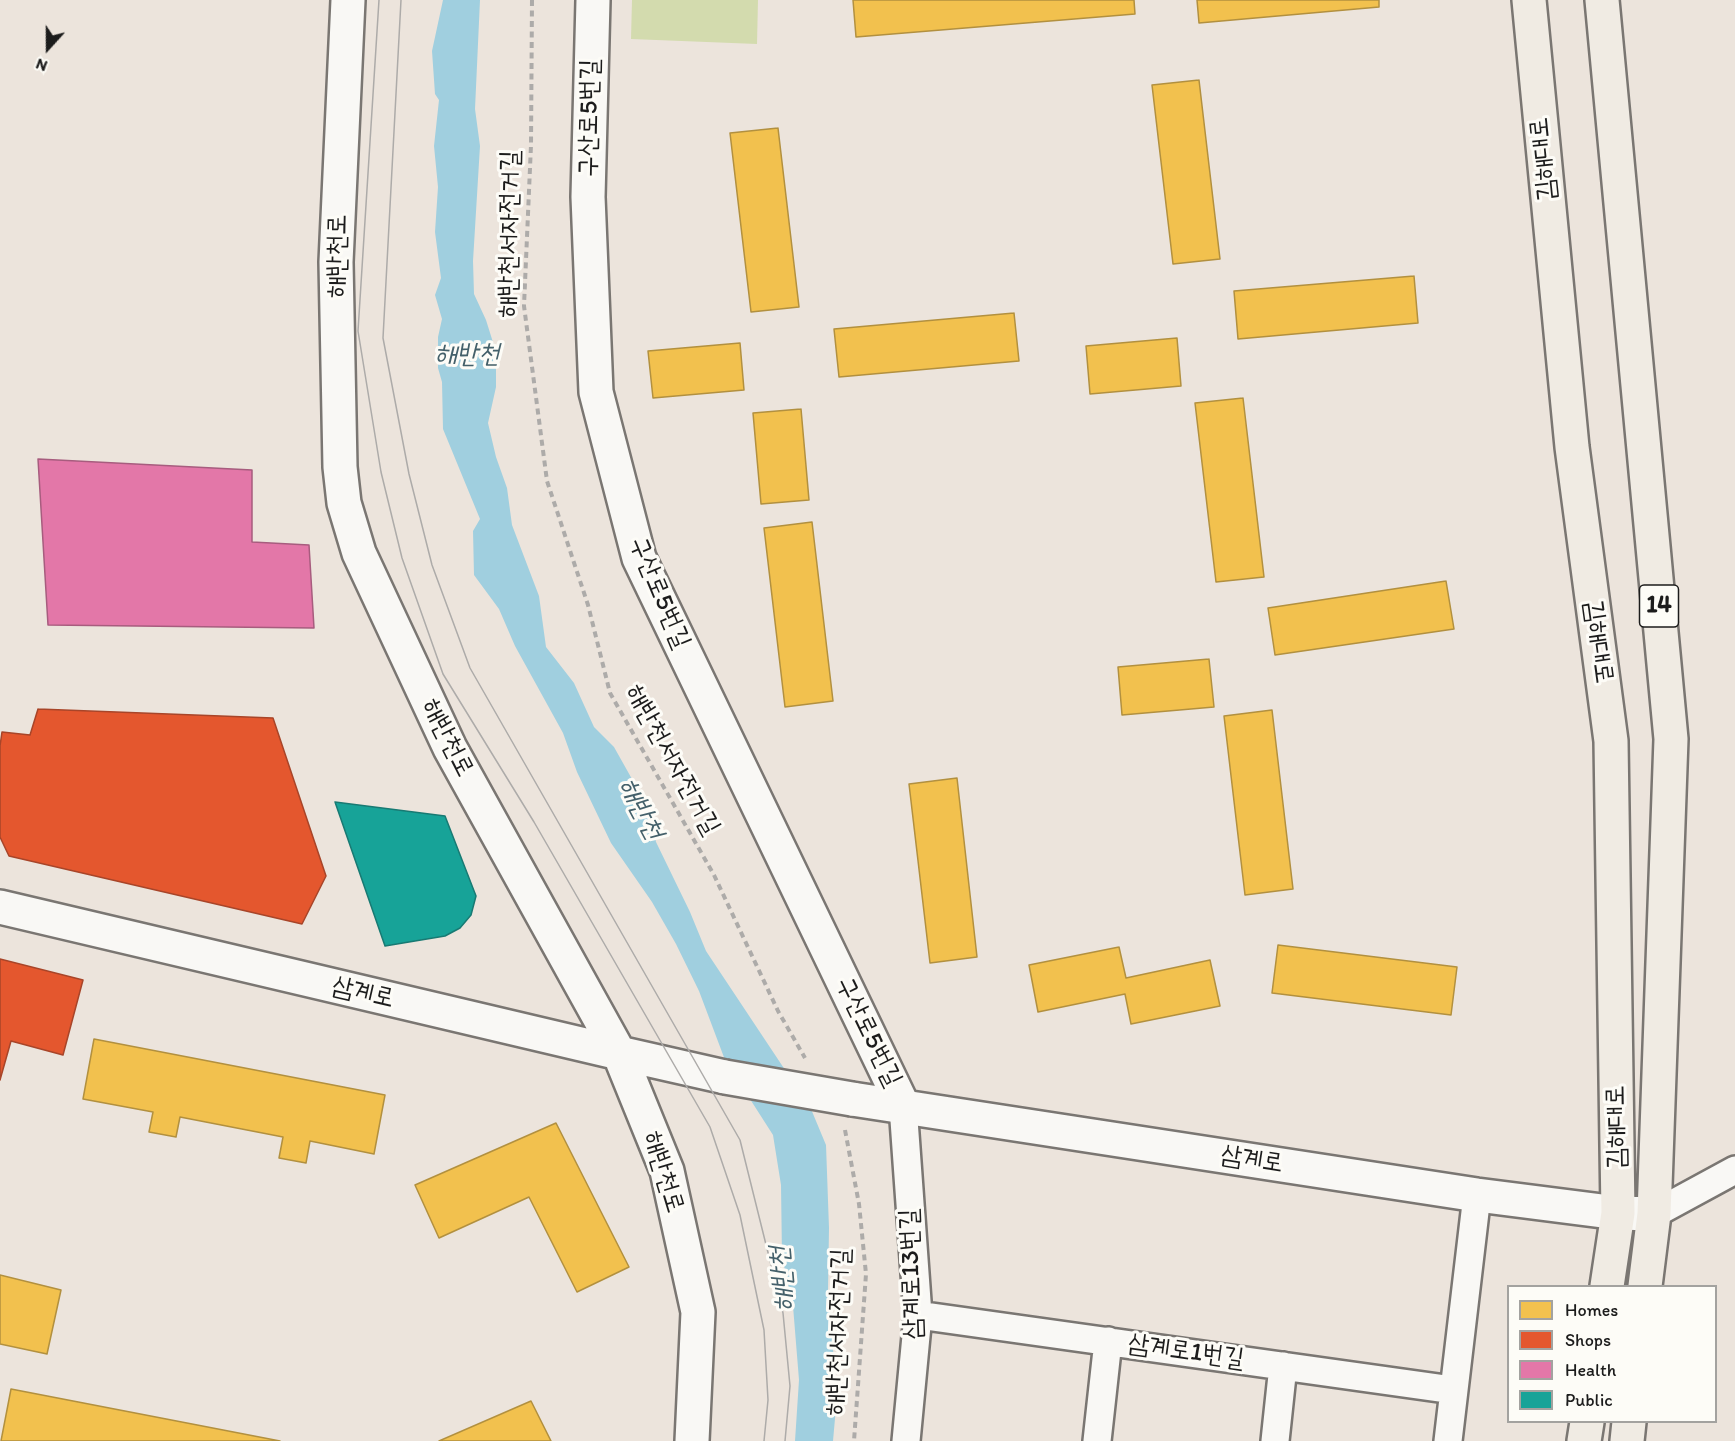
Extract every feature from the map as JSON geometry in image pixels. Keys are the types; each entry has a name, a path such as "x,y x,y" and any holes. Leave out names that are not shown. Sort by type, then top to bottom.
{"main road":[{"name":"김해대로","path":"1529,0 1572,447 1611,741 1618,1214 1607,1285"},
{"name":"김해대로","path":"1602,0 1671,739 1654,1214 1645,1285"},
{"path":"1584,1441 1587,1423"},
{"path":"1627,1441 1629,1423"}],"street":[{"name":"해반천로","path":"348,0 336,262 340,468 344,502 359,553 450,748 619,1053 668,1171 698,1312 692,1441"},
{"name":"구산로5번길","path":"593,0 588,197 596,392 639,558 903,1106"},
{"name":"삼계로","path":"0,907 726,1077 847,1111 903,1106 1477,1195 1618,1214 1654,1214"},
{"name":"삼계로13번길","path":"903,1106 918,1315 906,1441"},
{"path":"1654,1214 1735,1170"},
{"path":"1448,1441 1477,1195"},
{"name":"삼계로1번길","path":"918,1315 1453,1390"},
{"path":"1097,1441 1108,1341"},
{"path":"1275,1441 1283,1366"}],"path":[{"name":"해반천서자전거길","path":"532,0 531,144 524,306 547,481 588,605 610,693 714,875 778,1011 807,1062"},
{"name":"해반천서자전거길","path":"847,1111 847,1133 859,1204 866,1274 854,1441"}],"green space":[{"path":"632,0 758,0 757,44 631,39"}],"water":[{"name":"해반천","path":"443,0 480,0 475,109 480,146 473,261 474,294 486,320 496,352 496,387 488,423 496,457 507,488 512,525 539,596 546,647 574,683 594,727 614,747 646,804 656,842 706,951 811,1109 826,1145 829,1228 828,1291 837,1396 833,1441 795,1441 799,1380 793,1306 782,1257 781,1185 773,1135 725,1060 699,991 676,944 652,902 611,843 577,772 563,733 515,646 499,609 474,575 473,531 480,519 443,429 442,382 438,368 438,337 442,319 435,295 441,278 435,232 438,187 434,146 439,100 435,94 432,51"}],"building: Homes":[{"path":"853,0 1134,0 1135,14 856,37"},
{"path":"1197,0 1379,0 1379,7 1199,23"},
{"path":"1199,80 1220,259 1173,264 1152,85"},
{"path":"778,128 799,307 751,312 730,133"},
{"path":"1414,276 1418,323 1238,339 1234,291"},
{"path":"1014,313 1019,361 839,377 834,329"},
{"path":"1177,338 1181,386 1090,394 1086,346"},
{"path":"740,343 744,390 653,398 648,351"},
{"path":"1243,398 1264,577 1216,582 1195,403"},
{"path":"801,409 809,500 761,504 753,413"},
{"path":"812,522 833,701 785,707 764,528"},
{"path":"1446,581 1454,629 1275,655 1268,608"},
{"path":"1209,659 1214,707 1122,715 1118,667"},
{"path":"1272,710 1293,889 1245,895 1224,716"},
{"path":"957,778 977,957 930,963 909,784"},
{"path":"1278,945 1457,967 1451,1015 1272,993"},
{"path":"1119,947 1126,978 1210,960 1220,1006 1131,1024 1125,994 1038,1012 1029,965"},
{"path":"94,1039 385,1095 374,1154 310,1141 306,1163 279,1158 283,1137 180,1117 176,1137 149,1132 153,1112 83,1099"},
{"path":"556,1123 629,1267 577,1292 529,1197 439,1238 415,1185"},
{"path":"0,1275 61,1290 47,1354 0,1344"},
{"path":"11,1389 280,1441 1,1441"},
{"path":"531,1401 551,1441 439,1441"}],"building: Shops":[{"path":"38,709 273,718 326,876 302,924 9,856 0,837 2,732 30,735"},
{"path":"0,959 83,980 63,1055 11,1041 0,1080"}],"building: Health":[{"path":"38,459 252,470 252,542 309,545 314,628 48,625"}],"building: Public":[{"path":"335,802 445,816 476,896 471,915 460,928 445,936 385,946"}],"tram line":[{"path":"379,0 358,331 381,472 402,558 443,674 534,822 710,1127 740,1215 764,1330 768,1400 764,1441"},
{"path":"401,0 383,338 409,474 432,565 470,668 740,1140 783,1313 790,1386 785,1441"}]}
